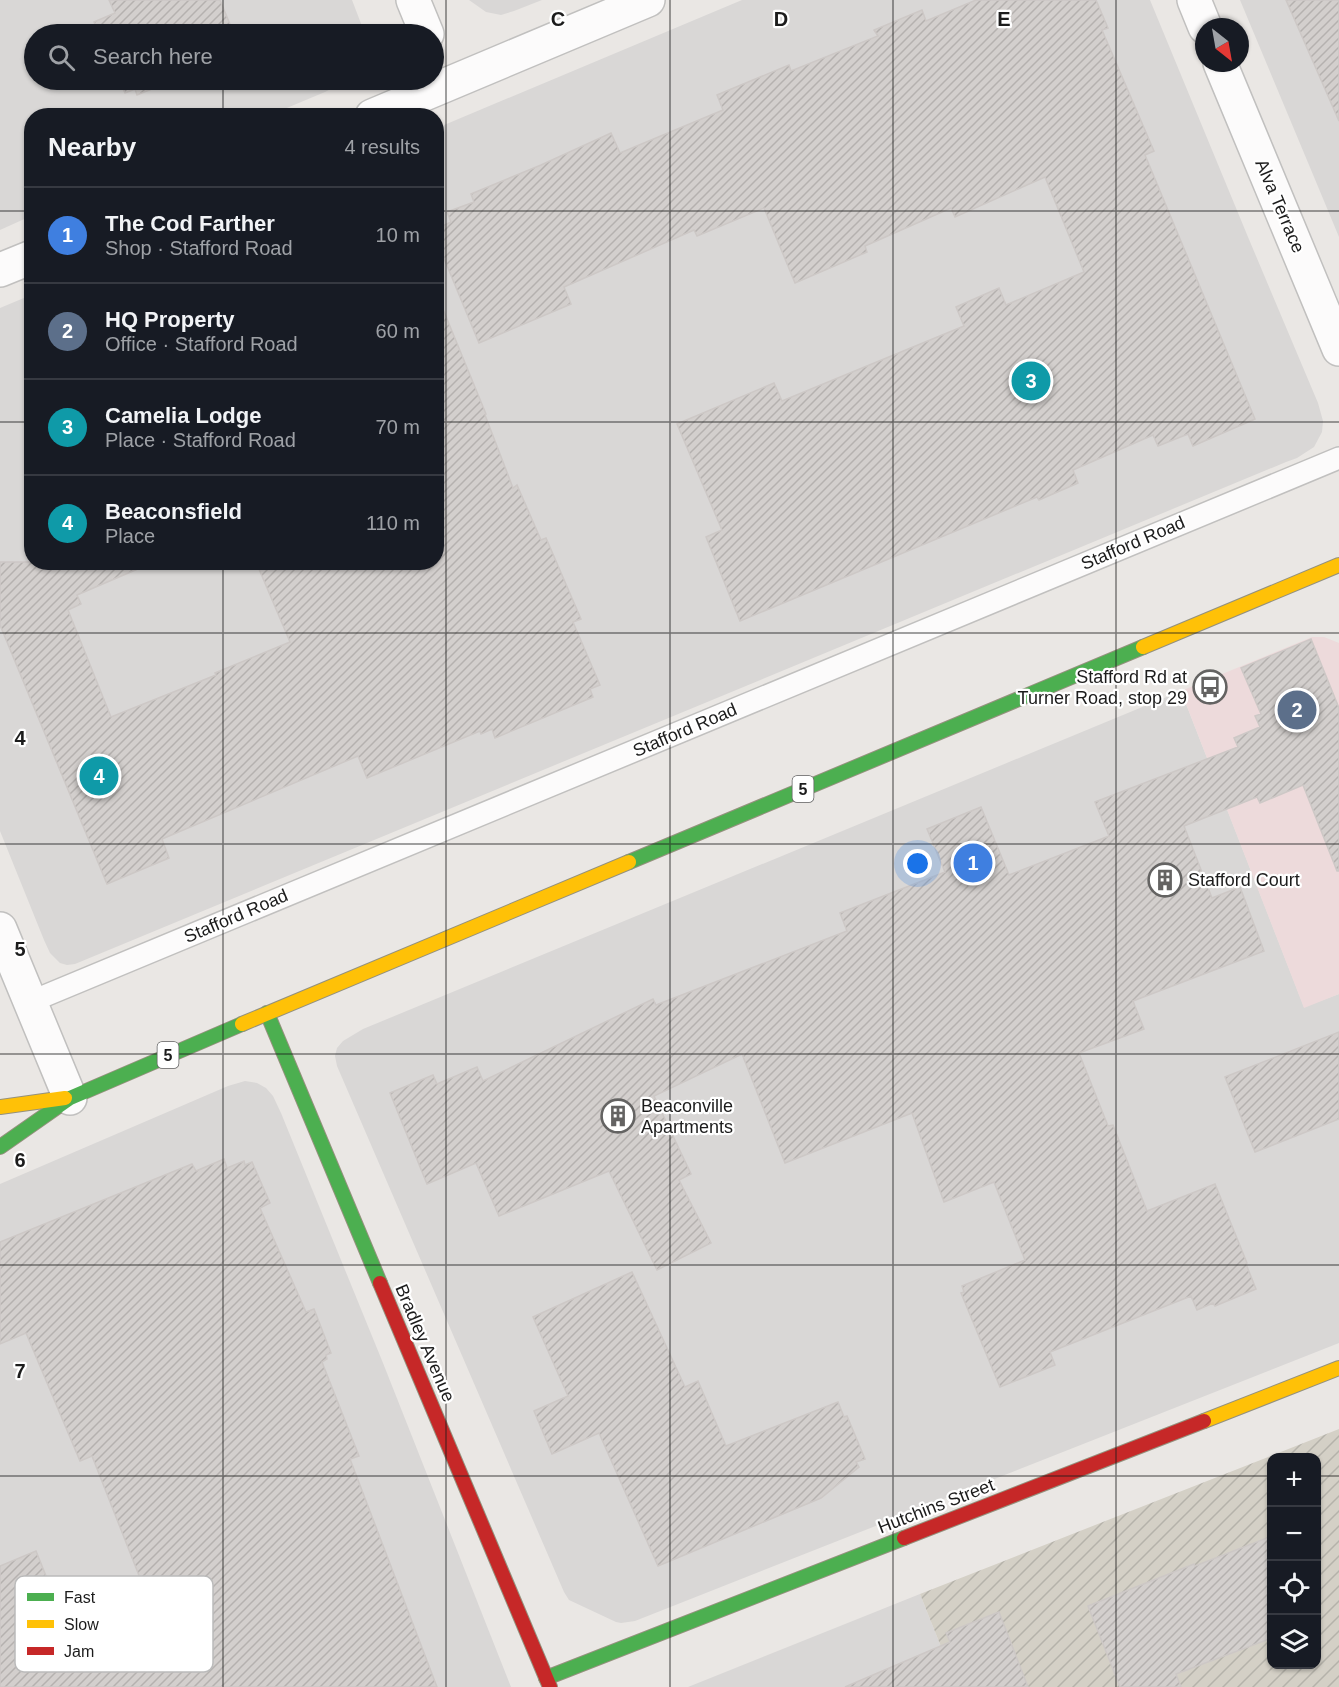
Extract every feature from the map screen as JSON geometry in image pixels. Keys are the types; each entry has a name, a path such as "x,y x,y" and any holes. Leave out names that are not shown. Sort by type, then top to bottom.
{"main road":[{"name":"5","path":"0,1147 70,1098 267,1013 1339,565"},
{"name":"Bradley Avenue","path":"267,1013 548,1683"},
{"name":"5","path":"0,1107 70,1098"},
{"name":"Hutchins Street","path":"548,1683 1339,1368"}],"street":[{"path":"413,0 423,24"},
{"path":"444,86 648,0"},
{"path":"1194,0 1201,18"},
{"name":"Alva Terrace","path":"1224,72 1339,349"},
{"path":"444,74 448,84"},
{"path":"391,108 434,90"},
{"path":"0,270 24,260"},
{"path":"0,929 70,1098"}],"lane":[{"name":"Stafford Road","path":"30,1002 1339,458"}],"shaded area":[{"path":"0,0 352,0 361,24 24,24 24,90 329,90 287,108 24,108 24,219 0,230"},
{"path":"469,0 542,0 501,15 486,12"},
{"path":"742,0 1150,0 1318,403 1323,421 1322,432 1314,447 1297,458 75,964 60,963 50,953 44,940 0,831 0,308 24,298 24,570 444,570 444,125"},
{"path":"1240,0 1339,0 1339,237 1249,18"},
{"path":"1312,637 1324,637 1339,643 1339,994 1304,1008 1181,691"},
{"path":"1181,691 1304,1007 1339,994 1339,1343 635,1621 616,1622 569,1600 337,1066 335,1056 337,1048 343,1041 363,1029"},
{"path":"245,1081 257,1083 273,1096 383,1363 511,1687 0,1687 0,1184 228,1086"},
{"path":"1339,1429 1339,1687 957,1687 920,1594 1267,1457 1267,1669 1321,1669 1321,1453 1278,1453"},
{"path":"920,1594 957,1687 688,1687"}],"building":[{"path":"109,0 220,0 230,24 95,24 94,22 115,13"},
{"path":"976,0 1096,0 1108,28 1102,30 1154,151 1145,155 1255,419 1193,446 1188,434 1158,446 1153,435 1073,470 1078,483 1039,500 1037,497 740,621 706,537 722,530 677,424 774,383 782,401 964,326 956,307 999,288 1006,305 1084,272 1045,177 955,217 951,208 865,246 867,252 795,283 764,208 697,236 694,230 564,287 571,304 479,343 444,258 444,225 451,222 447,212 474,202 471,194 611,133 620,153 723,110 717,95 789,65 791,71 878,36 874,30 922,10 926,21"},
{"path":"1286,0 1339,0 1339,121"},
{"path":"135,90 149,90 137,95"},
{"path":"444,312 486,414 513,488 517,485 541,540 546,538 581,619 573,622 600,685 590,689 593,697 495,738 492,729 481,734 480,731 367,778 358,756 162,839 169,858 107,884 0,625 0,562 24,562 24,570 135,570 77,595 81,604 68,610 111,717 216,675 215,673 290,642 259,570 444,570"},
{"path":"1311,639 1339,708 1339,871 1337,871 1303,785 1260,803 1257,797 1184,826 1212,898 1240,887 1264,951 1133,1001 1144,1029 1079,1053 1108,1126 1113,1125 1147,1211 1215,1184 1256,1289 1215,1306 1213,1303 1197,1310 1191,1296 1050,1352 1055,1365 1000,1387 961,1293 964,1292 962,1286 1025,1260 994,1182 944,1202 912,1113 785,1163 742,1054 654,1096 691,1174 679,1180 711,1243 657,1270 609,1171 499,1216 476,1163 427,1184 390,1093 433,1075 437,1084 477,1067 483,1081 653,999 656,1005 847,931 840,913 945,872 927,829 981,807 1009,875 1109,836 1095,802 1238,747 1234,738 1260,727 1255,716 1261,714 1241,668"},
{"path":"1339,1032 1339,1119 1255,1152 1225,1077"},
{"path":"224,1159 227,1168 244,1161 245,1165 252,1162 270,1203 260,1208 306,1312 314,1309 331,1353 326,1355 327,1359 322,1362 359,1456 350,1459 437,1687 0,1687 0,1566 36,1551 46,1576 15,1576 15,1672 213,1672 213,1576 139,1576 92,1456 80,1461 26,1333 0,1344 0,1242 192,1164 196,1171"},
{"path":"632,1272 685,1387 698,1381 726,1446 838,1402 844,1417 847,1416 865,1459 856,1462 859,1467 821,1498 658,1566 599,1433 552,1454 534,1411 568,1396 533,1317"},
{"path":"1267,1538 1267,1640 1176,1674 1181,1687 1120,1687 1088,1606 1194,1564 1195,1566"},
{"path":"999,1612 1028,1687 845,1687 950,1642 946,1633"}],"traffic: fast":[{"path":"629,862 1143,647"},
{"path":"267,1013 380,1283"},
{"path":"0,1147 70,1098 242,1024"},
{"path":"546,1678 904,1538"}],"traffic: slow":[{"path":"1143,647 1339,565"},
{"path":"242,1024 629,862"},
{"path":"0,1107 65,1098"},
{"path":"1204,1421 1339,1368"}],"traffic: jam":[{"path":"380,1283 550,1687"},
{"path":"904,1538 1204,1421"}],"place":[{"name":"Camelia Lodge","path":"1031,381"},
{"name":"Stafford Rd at Turner Road, stop 29","path":"1210,687"},
{"name":"HQ Property","path":"1297,710"},
{"name":"Beaconsfield","path":"99,776"},
{"name":"The Cod Farther","path":"973,863"},
{"name":"Stafford Court","path":"1165,880"},
{"name":"Beaconville Apartments","path":"618,1116"}]}
